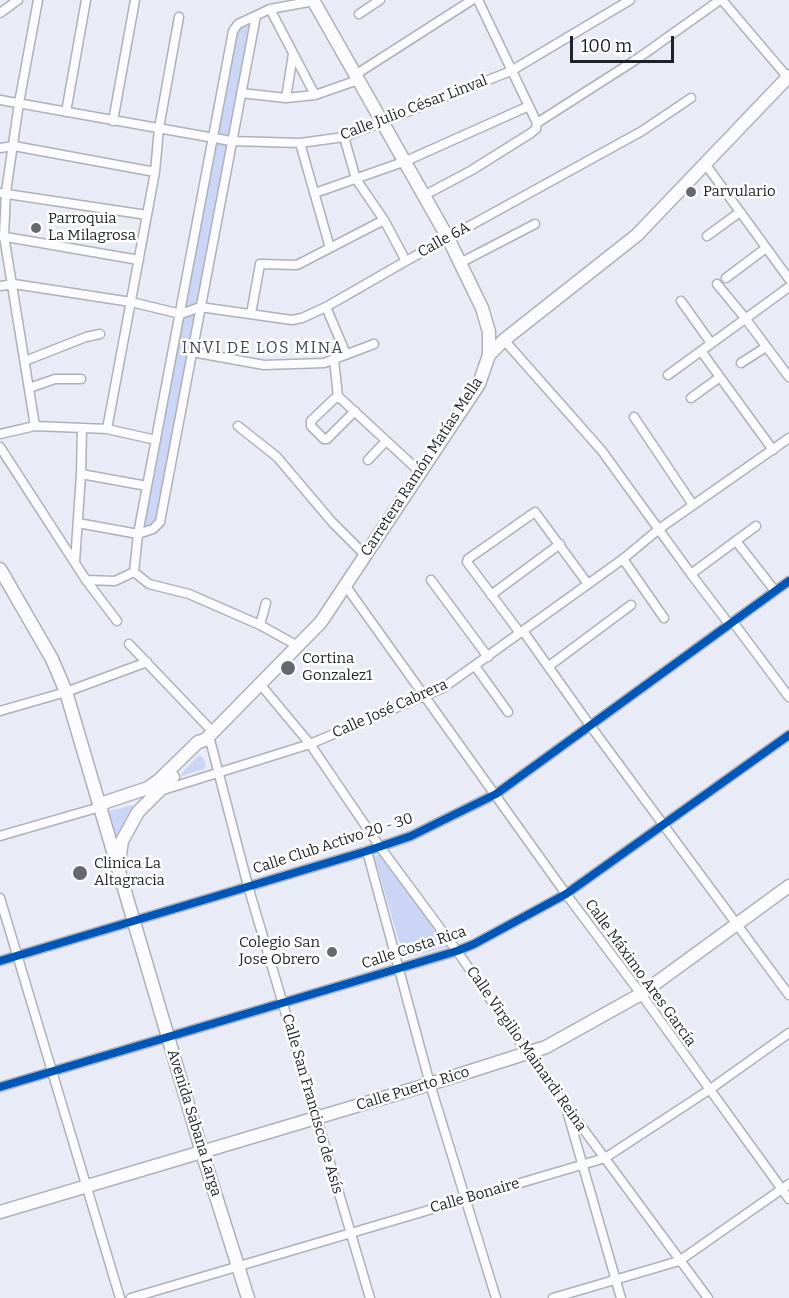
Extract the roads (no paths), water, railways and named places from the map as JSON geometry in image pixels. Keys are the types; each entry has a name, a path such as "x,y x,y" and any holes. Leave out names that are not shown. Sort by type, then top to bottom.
{"main road":[{"name":"Carretera Ramón Matías Mella","path":"118,865 122,842 138,812 321,622 479,384 489,355 489,332 482,308 448,238 314,1"},
{"path":"489,355 504,340 637,235 789,78"},
{"name":"Avenida Sabana Larga","path":"0,569 4,582 52,659 66,692 202,1152 248,1298"},
{"name":"Carretera Ramón Matías Mella","path":"100,807 106,802 148,788 198,742 209,736"},
{"name":"Calle José Cabrera","path":"100,807 109,808 159,791"},
{"name":"Calle Puerto Rico","path":"0,1212 430,1084 546,1047 641,994 789,886"}],"street":[{"path":"0,13 18,0"},
{"path":"35,426 14,284 2,236 3,192 14,146 19,103 38,0"},
{"path":"66,111 86,0"},
{"path":"113,121 135,0"},
{"path":"359,14 380,0"},
{"path":"241,93 286,98 315,95 357,77 472,0"},
{"path":"424,195 472,170 536,129 537,123 530,106 478,0"},
{"name":"Calle Julio César Linval","path":"0,100 231,141 300,143 344,137 511,71 630,0"},
{"path":"537,123 637,59 721,0 789,78"},
{"path":"134,572 138,534 233,32 238,24 270,9 314,1"},
{"path":"270,9 315,95"},
{"path":"78,523 138,534 153,529 160,522 256,16"},
{"path":"107,429 155,172 159,128 179,17"},
{"path":"286,98 293,53"},
{"name":"Calle 6A","path":"181,314 200,307 292,320 302,318 326,307 642,131 691,98"},
{"path":"315,193 406,161 530,106"},
{"path":"344,137 356,179 384,219 406,261"},
{"path":"300,143 330,248"},
{"path":"0,148 14,146 155,172"},
{"path":"706,165 789,279"},
{"path":"3,192 147,215"},
{"path":"707,236 740,212"},
{"path":"251,314 259,267 263,263 293,267 384,219"},
{"path":"460,263 535,224"},
{"path":"2,236 139,260"},
{"path":"726,278 766,248"},
{"path":"0,286 14,284 131,302 181,314"},
{"path":"717,284 789,376"},
{"path":"668,375 789,287"},
{"path":"681,302 711,343"},
{"path":"326,307 346,354"},
{"path":"25,361 86,337 100,334"},
{"path":"504,340 602,451 691,574 789,696"},
{"path":"192,352 264,365 324,363 374,344"},
{"path":"741,363 766,347"},
{"path":"701,351 772,450"},
{"path":"334,359 338,397 420,472"},
{"path":"691,399 720,377"},
{"path":"29,388 55,379 81,379"},
{"path":"338,397 311,421 311,426 324,439 327,439 355,411"},
{"path":"634,417 693,505"},
{"path":"0,434 35,426 107,429 156,440"},
{"path":"238,426 277,457 332,522 365,555"},
{"path":"75,563 82,428"},
{"name":"Calle José Cabrera","path":"159,791 310,744 443,688 623,559 659,529 789,438"},
{"path":"368,460 386,441"},
{"path":"0,447 86,580 117,621"},
{"path":"81,474 147,486"},
{"path":"588,584 535,512 467,560 491,595 549,666 589,724 789,995"},
{"path":"691,574 756,526"},
{"path":"736,541 776,591"},
{"path":"491,595 560,544"},
{"path":"623,559 664,618"},
{"path":"86,580 115,581 134,572"},
{"path":"134,572 149,584 189,594 260,625 298,646"},
{"path":"431,580 488,657"},
{"name":"Calle Club Activo 20 - 30","path":"0,961 411,836 495,794 789,581"},
{"name":"Calle Máximo Ares García","path":"345,585 709,1090 785,1186 789,1199"},
{"path":"260,625 266,603"},
{"path":"549,666 631,605"},
{"path":"129,644 209,736"},
{"path":"0,711 66,692 147,662"},
{"path":"475,666 508,712"},
{"name":"Calle Virgilio Mainardi Reina","path":"260,684 310,744 528,1054 708,1298"},
{"name":"Calle Costa Rica","path":"0,1087 457,951 566,894 789,735"},
{"name":"Calle San Francisco de Asís","path":"209,736 248,886 370,1298"},
{"name":"Calle José Cabrera","path":"0,836 100,807"},
{"path":"367,851 430,1084 496,1298"},
{"path":"0,898 120,1298"},
{"name":"Calle Bonaire","path":"131,1298 605,1158 709,1090 789,1033"},
{"path":"566,1104 621,1298"},
{"path":"553,1298 679,1261 785,1186"}],"place":[{"name":"Parvulario","path":"691,192"},
{"name":"Parroquia La Milagrosa","path":"36,228"},
{"name":"Cortina Gonzalez1","path":"288,668"},
{"name":"Clinica La Altagracia","path":"80,873"},
{"name":"Colegio San Jose Obrero","path":"332,952"}],"district":[{"name":"INVI DE LOS MINA","path":"263,349"}]}
